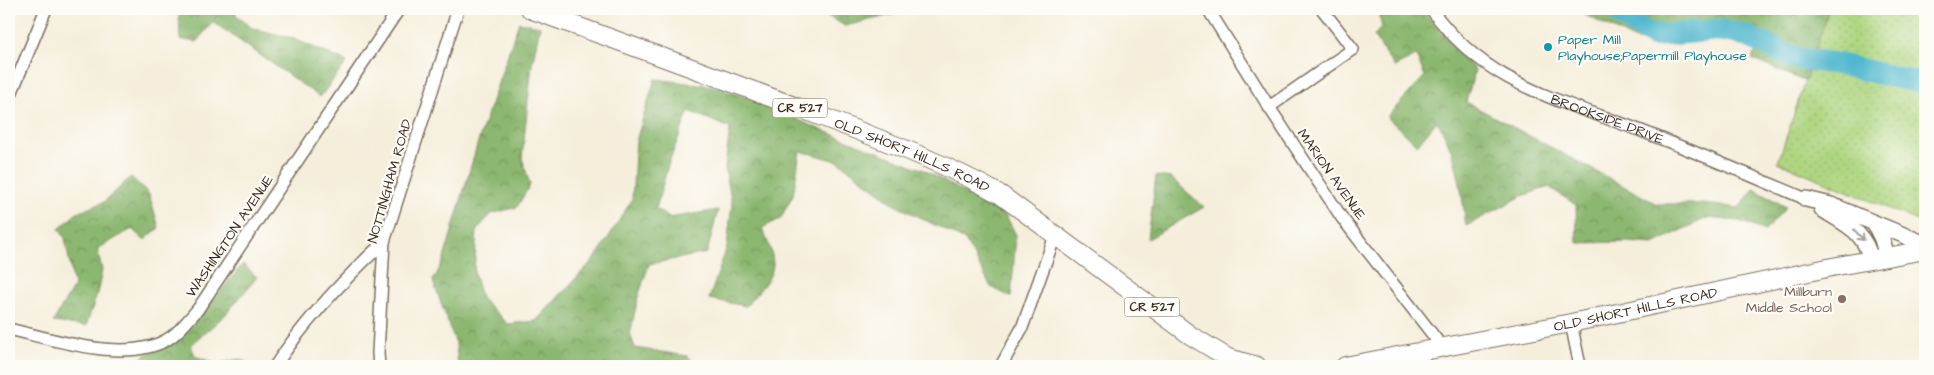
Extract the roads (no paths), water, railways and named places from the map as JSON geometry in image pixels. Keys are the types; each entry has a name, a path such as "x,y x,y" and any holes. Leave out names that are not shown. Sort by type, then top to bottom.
{"main road":[{"name":"OLD SHORT HILLS ROAD","path":"530,9 778,100 930,159 972,178 1001,195 1190,335 1228,358 1256,366"},
{"name":"BROOKSIDE DRIVE","path":"1806,199 1831,205 1925,244"},
{"name":"BROOKSIDE DRIVE","path":"1806,199 1859,234 1879,259"},
{"path":"1874,223 1880,232 1879,259"},
{"name":"OLD SHORT HILLS ROAD","path":"1345,366 1571,323 1925,250"}],"street":[{"path":"9,99 46,9"},
{"name":"WASHINGTON AVENUE","path":"9,329 102,349 143,349 171,337 198,309 399,9"},
{"name":"NOTTINGHAM ROAD","path":"379,366 378,353 384,242 458,9"},
{"name":"MARION AVENUE","path":"1208,9 1268,108 1342,218 1443,348"},
{"path":"1268,108 1353,49 1322,9"},
{"name":"BROOKSIDE DRIVE","path":"1431,9 1454,38 1500,75 1806,199"},
{"path":"1001,366 1022,328 1055,236"},
{"path":"274,366 325,299 384,242"},
{"path":"1571,323 1580,366"},
{"path":"1409,366 1419,352"}],"waterway":[{"path":"1614,9 1653,36 1719,30 1744,35 1795,58 1838,64 1925,84"}],"place":[{"name":"Paper Mill Playhouse;Papermill Playhouse","path":"1548,47"},
{"name":"Millburn Middle School","path":"1842,299"}]}
